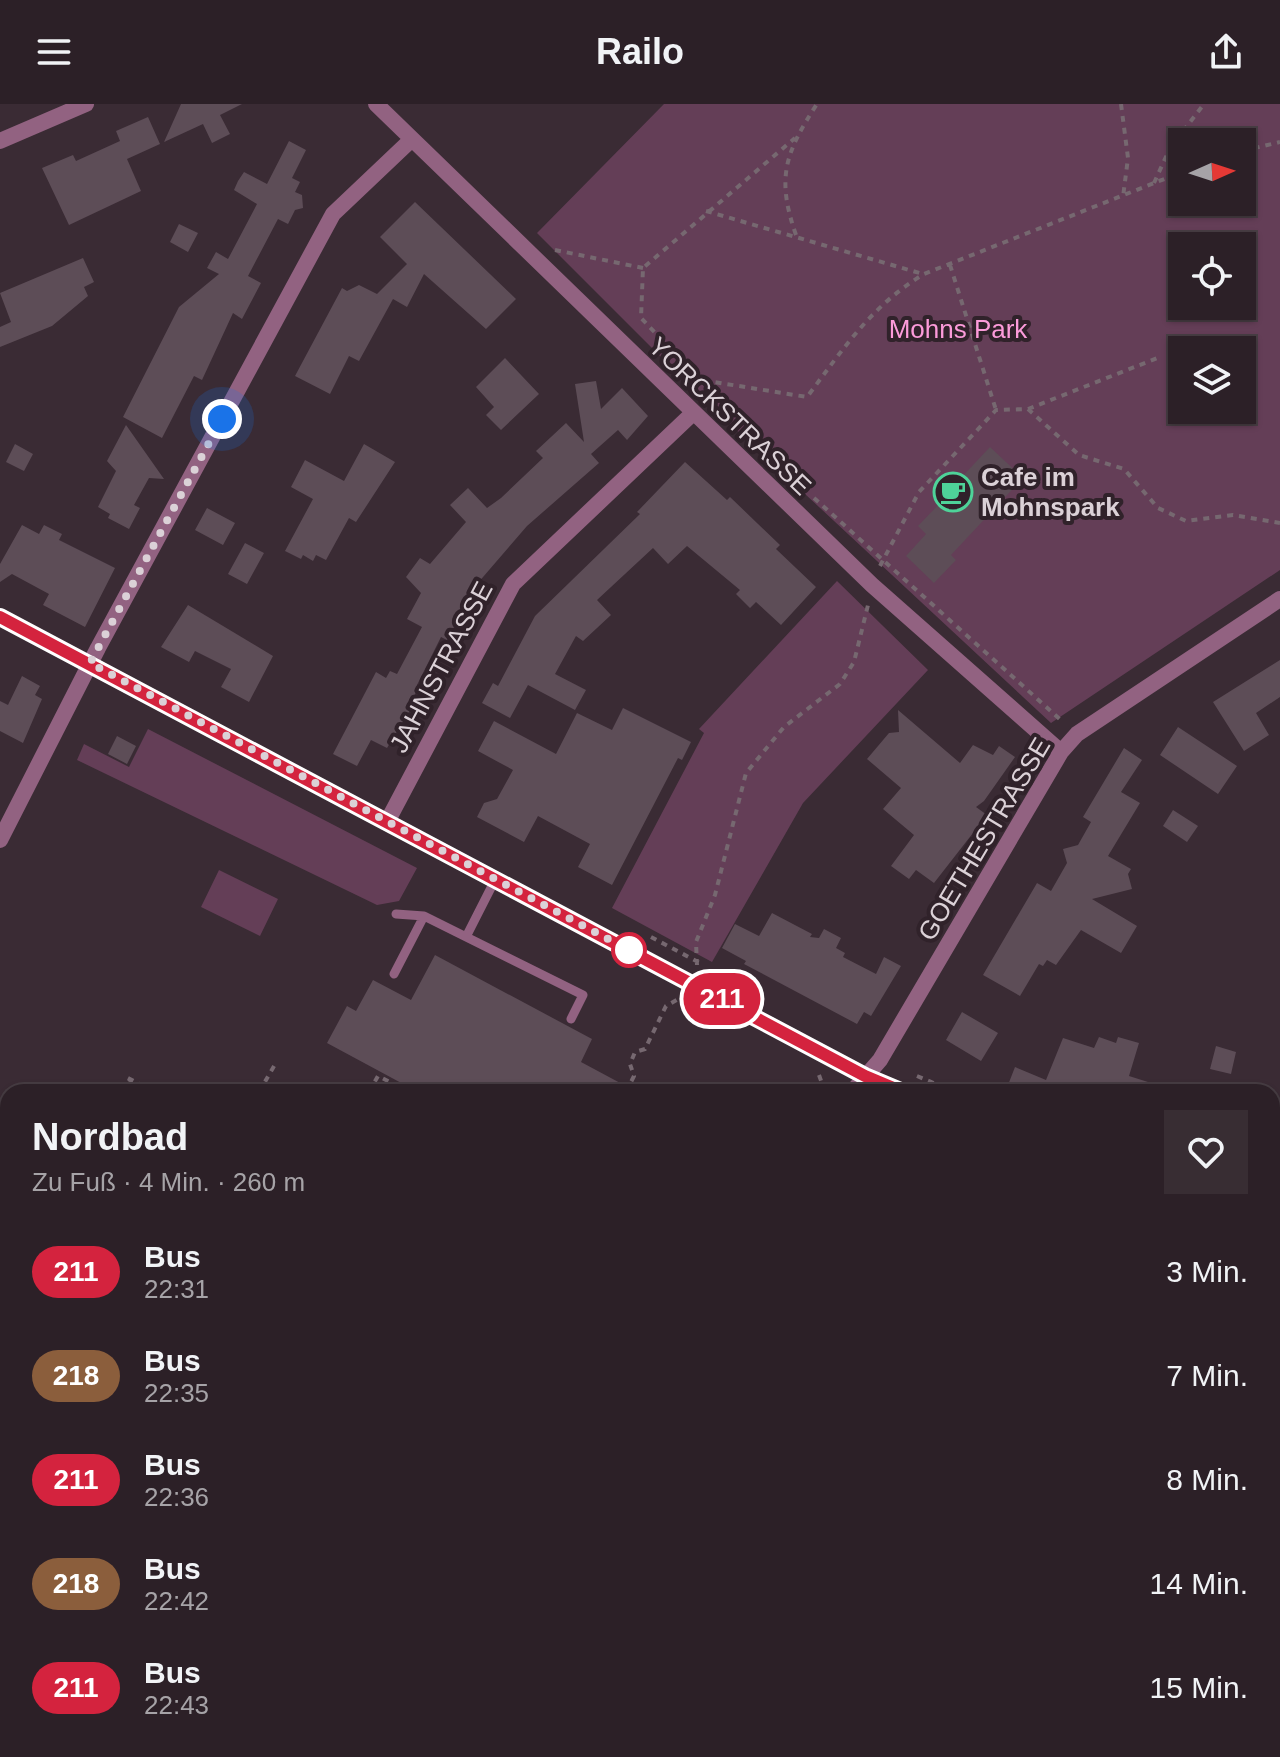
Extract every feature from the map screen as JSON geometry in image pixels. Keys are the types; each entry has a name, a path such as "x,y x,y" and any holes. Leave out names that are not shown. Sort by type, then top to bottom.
{"street":[{"path":"0,141 86,104"},
{"name":"YORCKSTRASSE","path":"376,104 692,414 872,585 1061,752"},
{"path":"0,840 90,663 333,214 411,140"},
{"name":"JAHNSTRASSE","path":"387,822 513,584 692,414"},
{"name":"GOETHESTRASSE","path":"858,1084 880,1060 1061,752 1077,734 1280,599"},
{"path":"0,617 884,1084"}],"lane":[{"path":"467,935 496,878"},
{"path":"396,914 424,916 583,995 571,1019"},
{"path":"394,974 424,916"}],"path":[{"path":"796,235 785,202 785,165 795,138 817,104"},
{"path":"1121,104 1128,158 1123,197"},
{"path":"1154,184 1170,148 1204,104"},
{"path":"795,138 643,268 641,318 704,388 714,382 807,397 866,317 899,289 924,274 1168,178"},
{"path":"1256,148 1280,142"},
{"path":"706,211 924,274"},
{"path":"538,264 556,249 643,268"},
{"path":"950,265 996,410"},
{"path":"698,962 696,942 715,895 746,773 784,727 840,684 854,662 872,585 919,492 996,410 1028,409 1160,357"},
{"path":"1028,409 1079,455 1124,469 1158,508 1186,521 1233,515 1280,523"},
{"path":"882,561 1077,734"},
{"path":"630,1084 634,1076 630,1064 635,1052 645,1049 666,1006 678,1002"},
{"path":"264,1084 277,1061"},
{"path":"815,1070 821,1084"},
{"path":"912,1074 936,1084"},
{"path":"374,1084 378,1076 394,1084"}],"green space":[{"name":"Mohns Park","path":"664,104 1280,104 1280,570 1051,723 703,399 537,233"},
{"path":"837,581 928,670 803,803 712,962 612,908 704,733 699,729"},
{"path":"148,729 417,868 399,901 377,905 77,760 84,744 129,767"},
{"path":"219,870 278,899 260,936 201,907"}],"building":[{"path":"181,104 242,104 220,115 230,134 212,143 203,124 164,142"},
{"path":"148,117 160,144 127,159 141,191 69,225 42,168 73,155 76,161 120,141 116,131"},
{"path":"289,141 306,150 292,178 300,182 295,192 302,195 303,208 295,210 288,224 278,219 248,276 261,283 242,319 233,313 202,380 194,376 162,438 123,417 179,307 219,274 207,268 216,252 228,259 257,204 234,190 238,181 244,172 267,184"},
{"path":"415,202 516,299 486,329 424,274 407,307 393,299 359,361 349,356 330,394 295,376 342,288 347,291 359,285 377,294 407,264 380,237"},
{"path":"179,224 198,233 188,252 170,242"},
{"path":"83,258 94,282 84,287 88,296 52,326 0,347 0,327 11,322 0,293"},
{"path":"505,358 539,394 501,430 486,415 494,407 476,387"},
{"path":"596,381 601,409 622,388 648,416 627,440 618,430 591,454 599,463 527,526 477,584 447,640 441,637 417,685 410,704 413,705 387,748 371,740 357,766 333,754 376,672 386,678 390,671 397,674 422,627 407,619 421,593 406,577 420,558 430,564 466,522 450,505 468,488 487,508 543,458 536,451 566,423 584,442 575,384"},
{"path":"126,425 164,479 149,478 134,505 140,508 129,529 108,518 110,514 98,507 116,471 107,461"},
{"path":"15,444 33,454 24,471 6,462"},
{"path":"364,444 395,462 356,522 349,518 326,560 316,555 313,561 303,555 301,559 285,551 313,499 291,487 305,460 344,481"},
{"path":"990,447 1023,478 951,555 956,560 934,583 906,556 926,534 918,526 940,503 932,496 953,474 959,480"},
{"path":"685,462 727,500 730,497 780,545 776,549 816,587 781,625 756,602 750,608 736,594 740,590 687,546 668,564 653,548 597,600 611,615 583,641 576,636 555,674 586,690 575,710 528,685 510,718 482,703 493,683 498,686 535,616 640,514 637,512"},
{"path":"207,508 235,523 223,545 195,530"},
{"path":"22,525 39,534 44,525 62,534 59,540 115,568 85,627 43,605 49,594 12,574 0,582 0,564"},
{"path":"245,543 264,553 247,584 228,574"},
{"path":"188,605 273,656 249,702 221,687 231,669 195,651 189,662 161,647"},
{"path":"1280,660 1280,697 1256,713 1269,735 1244,751 1213,702"},
{"path":"22,676 40,686 35,695 42,699 23,743 0,731 0,701 8,705"},
{"path":"623,708 691,742 682,760 678,758 612,885 578,867 590,844 538,816 524,842 477,817 484,803 497,799 513,770 478,751 494,721 556,754 577,713 612,730"},
{"path":"898,710 960,763 973,745 993,755 999,746 1015,757 984,801 976,807 987,815 934,883 916,870 909,879 891,866 914,835 883,809 901,788 867,759 889,733 899,732"},
{"path":"1178,727 1237,766 1218,794 1160,755"},
{"path":"117,736 136,746 127,764 108,754"},
{"path":"1124,748 1142,760 1121,792 1140,803 1108,856 1131,869 1128,874 1132,889 1092,899 1137,926 1121,953 1081,930 1056,965 1047,960 1043,966 1039,964 1020,996 983,975 1037,883 1051,891 1067,863 1063,849 1078,845 1091,822 1083,817"},
{"path":"1173,810 1198,826 1187,842 1163,826"},
{"path":"772,913 812,934 810,937 819,938 824,929 841,938 836,948 845,953 843,957 876,974 884,957 901,966 871,1016 864,1012 857,1024 744,964 746,961 722,948 735,924 759,936"},
{"path":"435,955 592,1039 581,1062 622,1084 403,1084 327,1043 347,1006 356,1011 373,980 411,1000"},
{"path":"962,1012 998,1033 981,1061 946,1040"},
{"path":"1099,1037 1116,1043 1118,1037 1139,1043 1129,1076 1154,1084 1008,1084 1015,1067 1046,1080 1063,1038 1094,1048"},
{"path":"1216,1046 1236,1052 1231,1074 1210,1069"}],"bus line":[{"name":"211","path":"0,617 884,1084"}],"place":[{"name":"Cafe im Mohnspark","path":"953,492"}],"route":[{"path":"222,419 90,663 638,955 629,950"}]}
